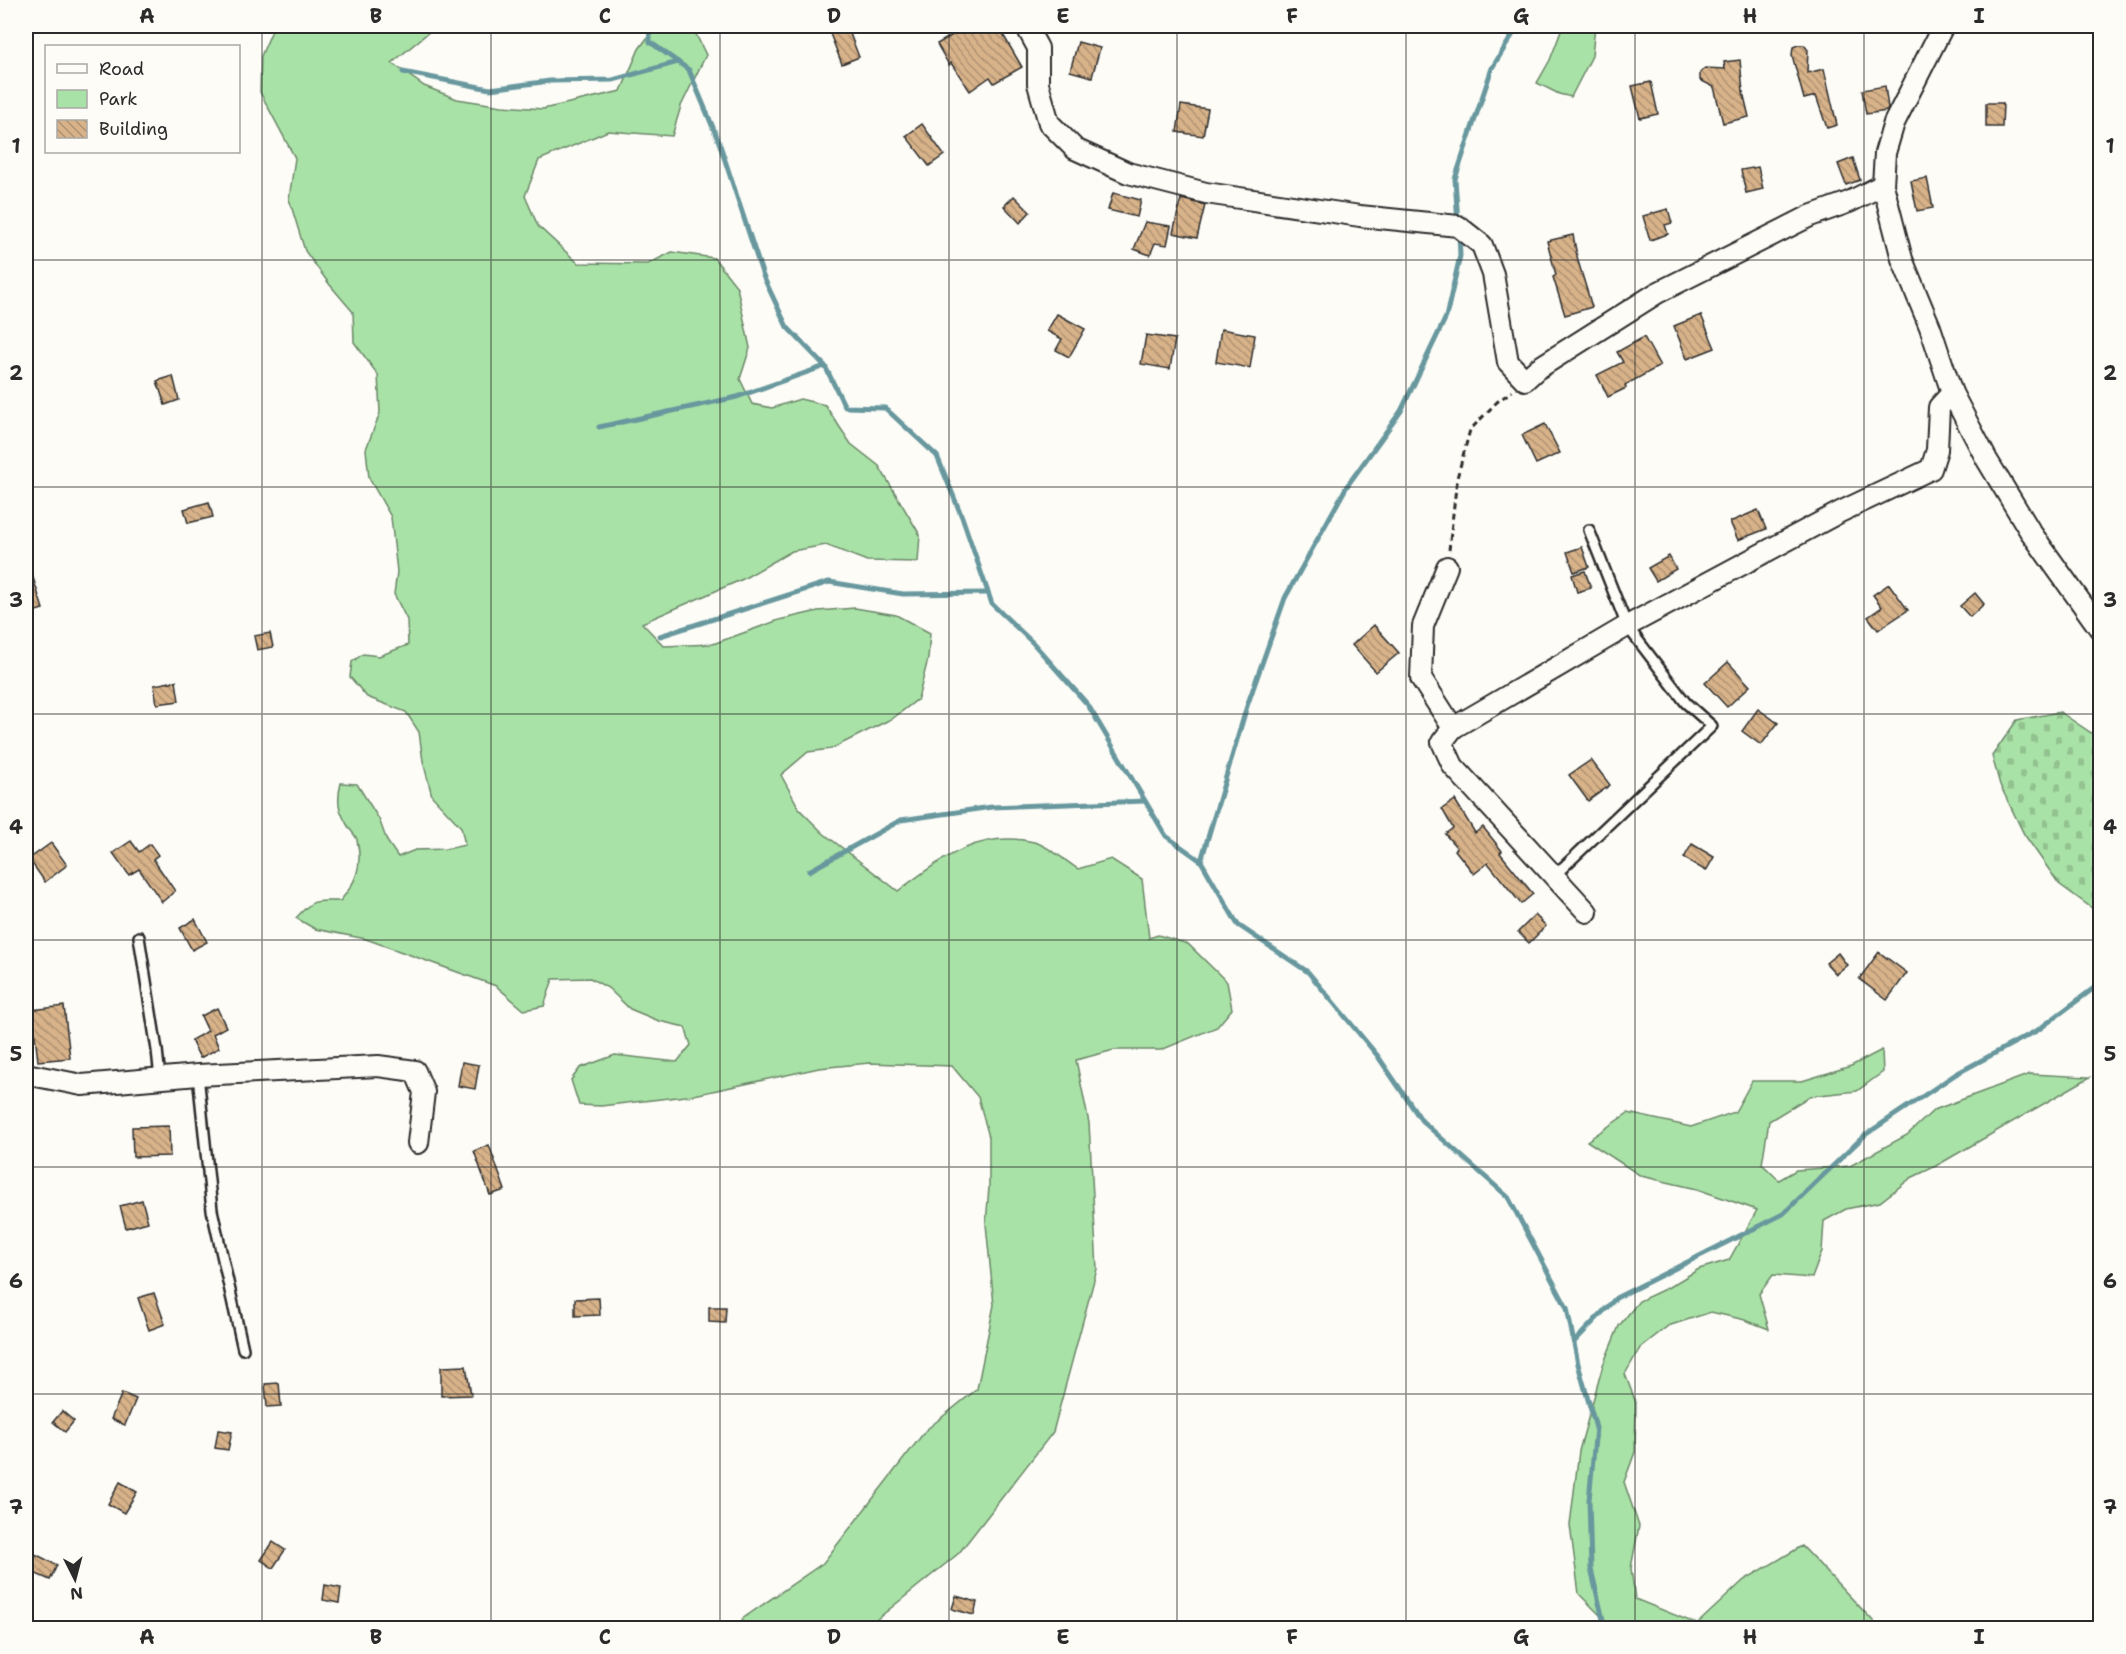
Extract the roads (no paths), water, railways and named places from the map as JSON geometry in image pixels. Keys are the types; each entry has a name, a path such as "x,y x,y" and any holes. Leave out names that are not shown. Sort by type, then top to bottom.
{"street":[{"path":"1026,26 1038,48 1038,84 1049,123 1075,149 1128,172 1206,193 1360,216 1458,226 1482,245 1493,274 1508,362 1525,380 1537,369 1657,292 1810,216 1849,202 1883,184"},
{"path":"1942,26 1894,123 1885,153 1883,184 1902,259 1930,327 1952,393 1987,460 2030,531 2100,629"},
{"path":"1587,912 1453,766 1442,742 1453,728 1627,626 1840,512 1931,469 1937,450 1940,407 1952,393"},
{"path":"1447,567 1423,626 1421,678 1453,728"},
{"path":"26,1074 82,1085 198,1075 378,1066 416,1071 424,1092 418,1143"}],"lane":[{"path":"1554,876 1712,726 1686,703 1627,626 1590,530"},
{"path":"139,937 158,1050 160,1078"},
{"path":"198,1075 212,1210 243,1349"}],"waterway":[{"path":"649,26 650,42 689,70 719,142 763,276 787,327 825,366 845,407 885,408 937,456 962,517 992,604 1033,643 1088,705 1166,836 1201,861 1238,925 1308,972 1377,1055 1422,1121 1508,1197 1567,1308 1578,1364 1596,1428 1589,1500 1591,1569 1605,1628"},
{"path":"1458,223 1455,179 1492,68 1518,26"},
{"path":"403,72 490,89 550,81 613,80 678,62"},
{"path":"1201,861 1247,706 1285,598 1347,486 1401,411 1446,317 1460,256 1459,233"},
{"path":"599,427 737,397 825,366"},
{"path":"660,636 829,582 903,594 988,593"},
{"path":"809,871 901,820 992,807 1145,801"},
{"path":"1574,1342 1616,1298 1783,1214 1865,1135 1956,1074 2038,1030 2100,985"}]}
